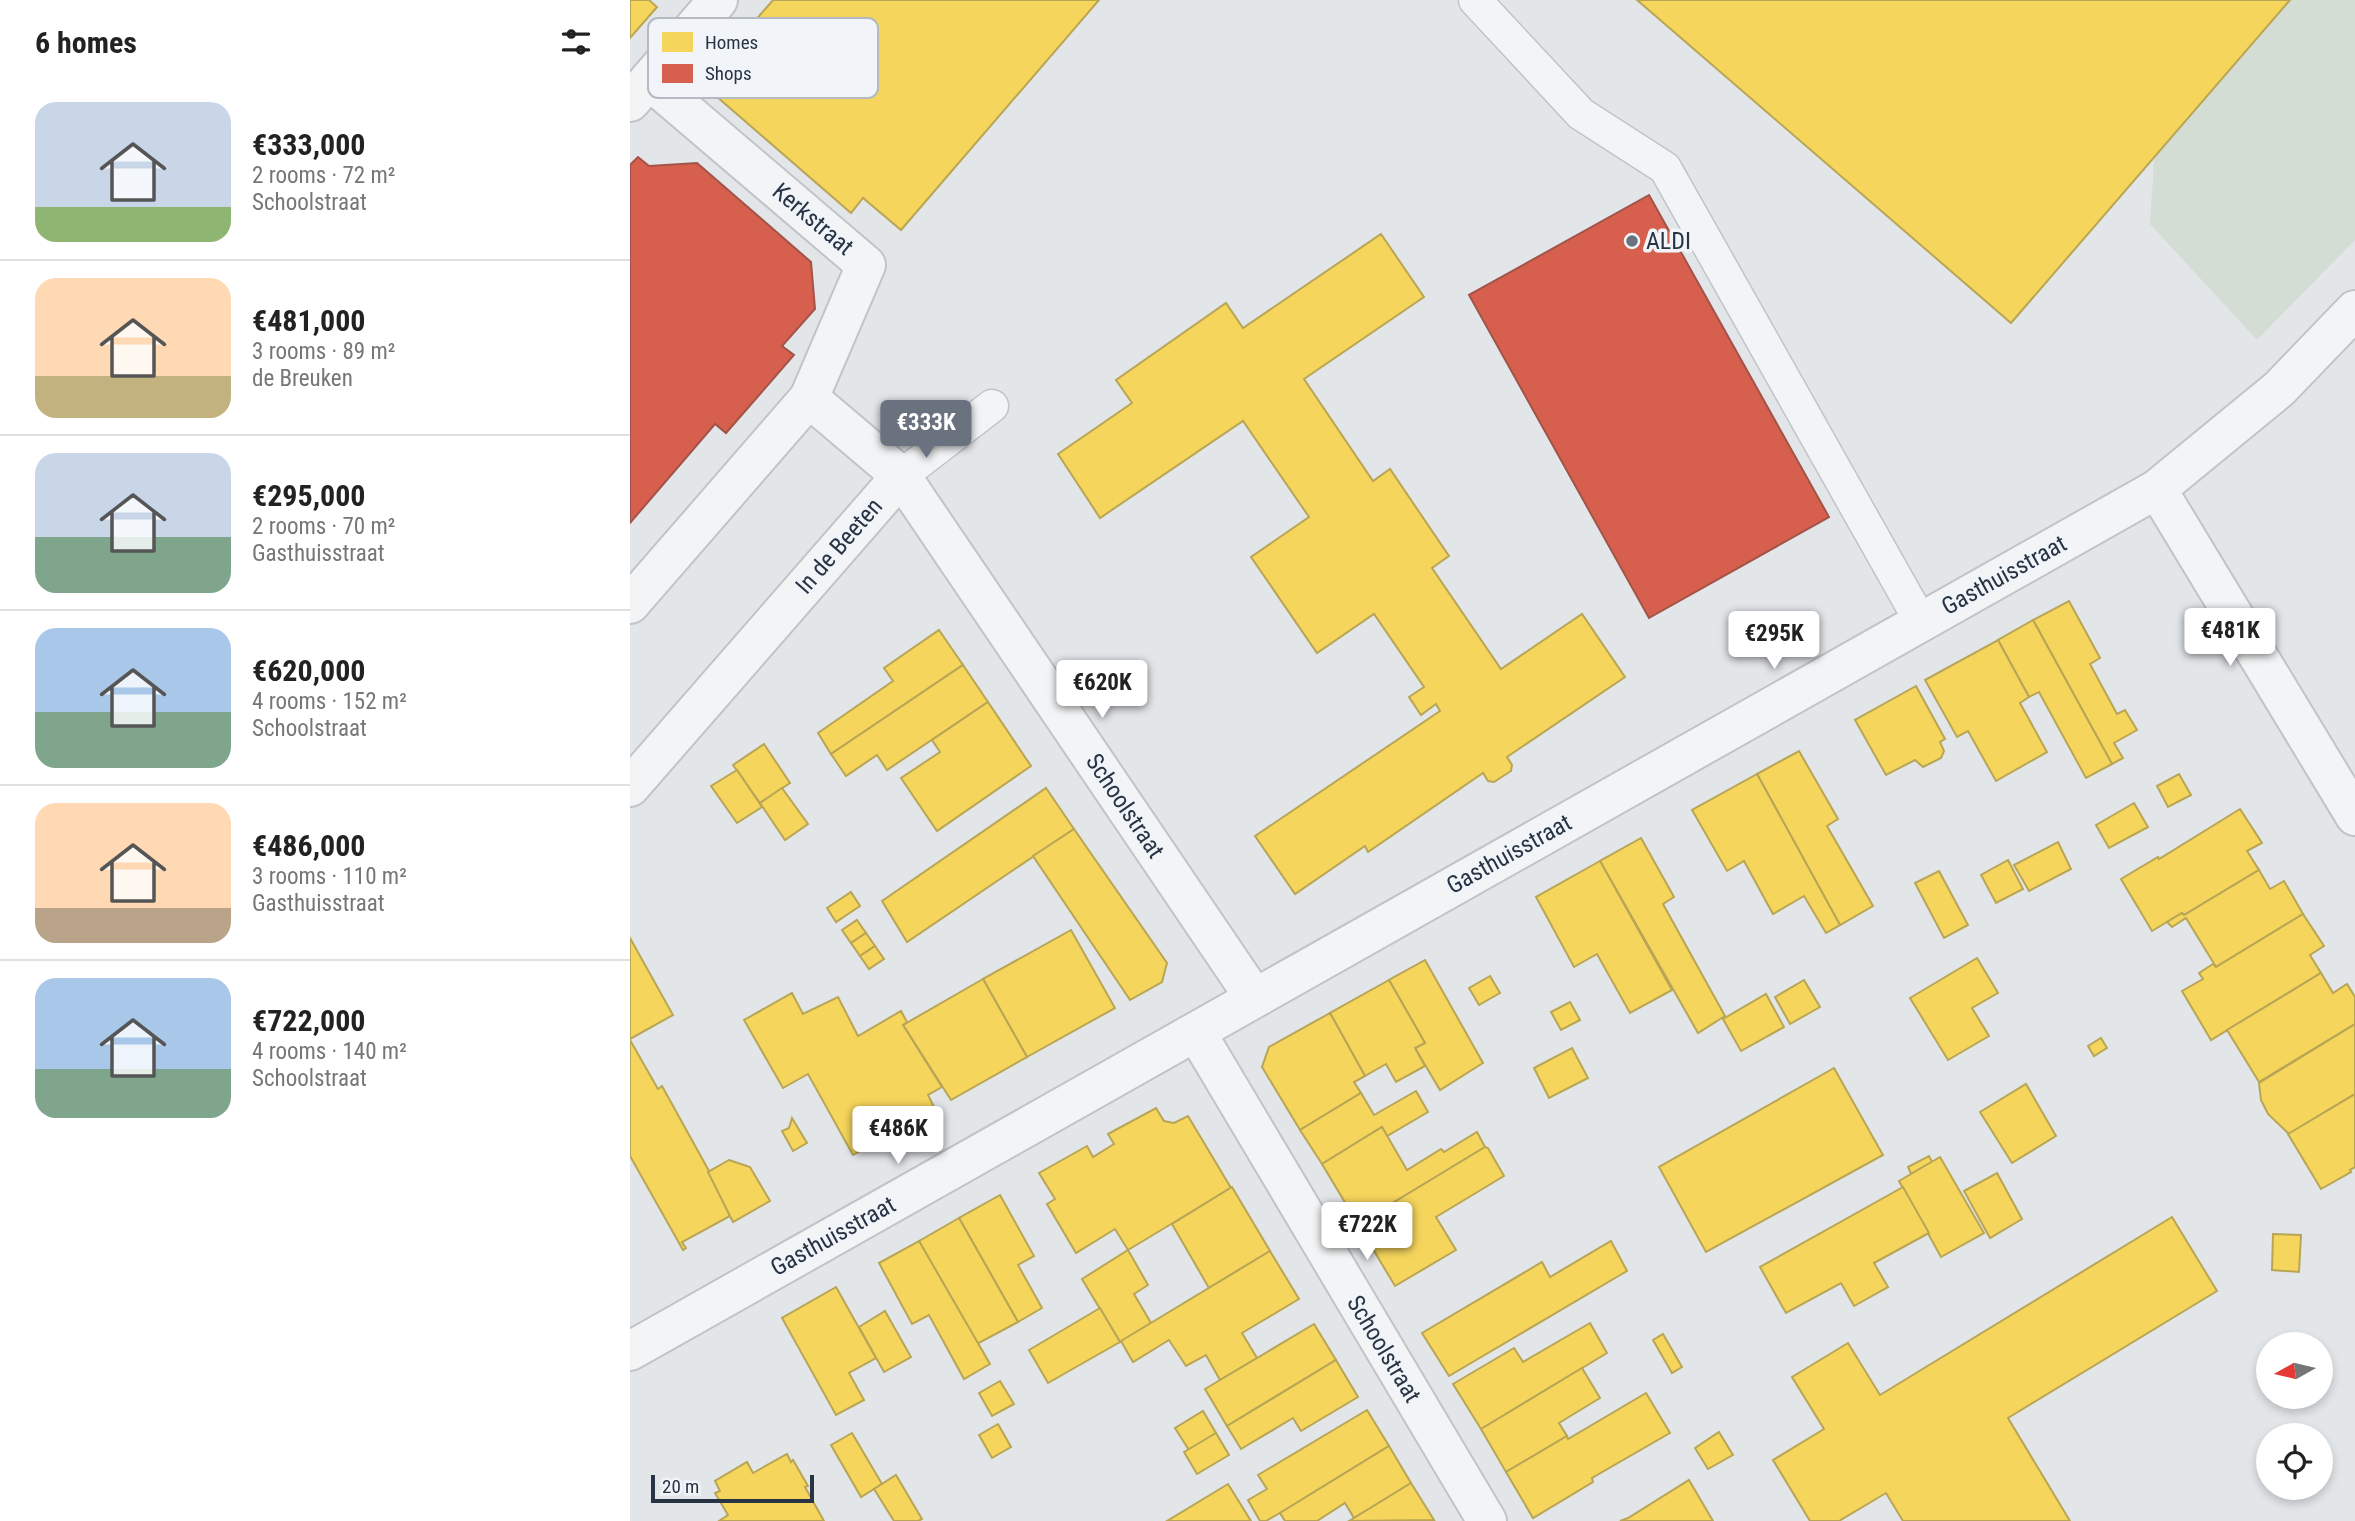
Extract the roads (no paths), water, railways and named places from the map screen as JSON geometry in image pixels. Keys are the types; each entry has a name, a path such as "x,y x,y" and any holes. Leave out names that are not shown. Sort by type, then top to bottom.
{"street":[{"name":"Kerkstraat","path":"702,18 718,0"},
{"name":"Kerkstraat","path":"648,98 866,265 809,398"},
{"name":"Gasthuisstraat","path":"630,1351 2157,489 2279,389 2355,310"},
{"name":"In de Beeten","path":"630,787 901,476 809,398"},
{"path":"630,604 809,398"},
{"name":"Schoolstraat","path":"901,476 1254,997"},
{"path":"2157,489 2355,816"},
{"name":"Schoolstraat","path":"1196,1032 1487,1521"}],"lane":[{"path":"1475,0 1581,114 1665,168 1921,622"},
{"path":"901,476 992,406"}],"place":[{"name":"ALDI","path":"1632,241"}]}
